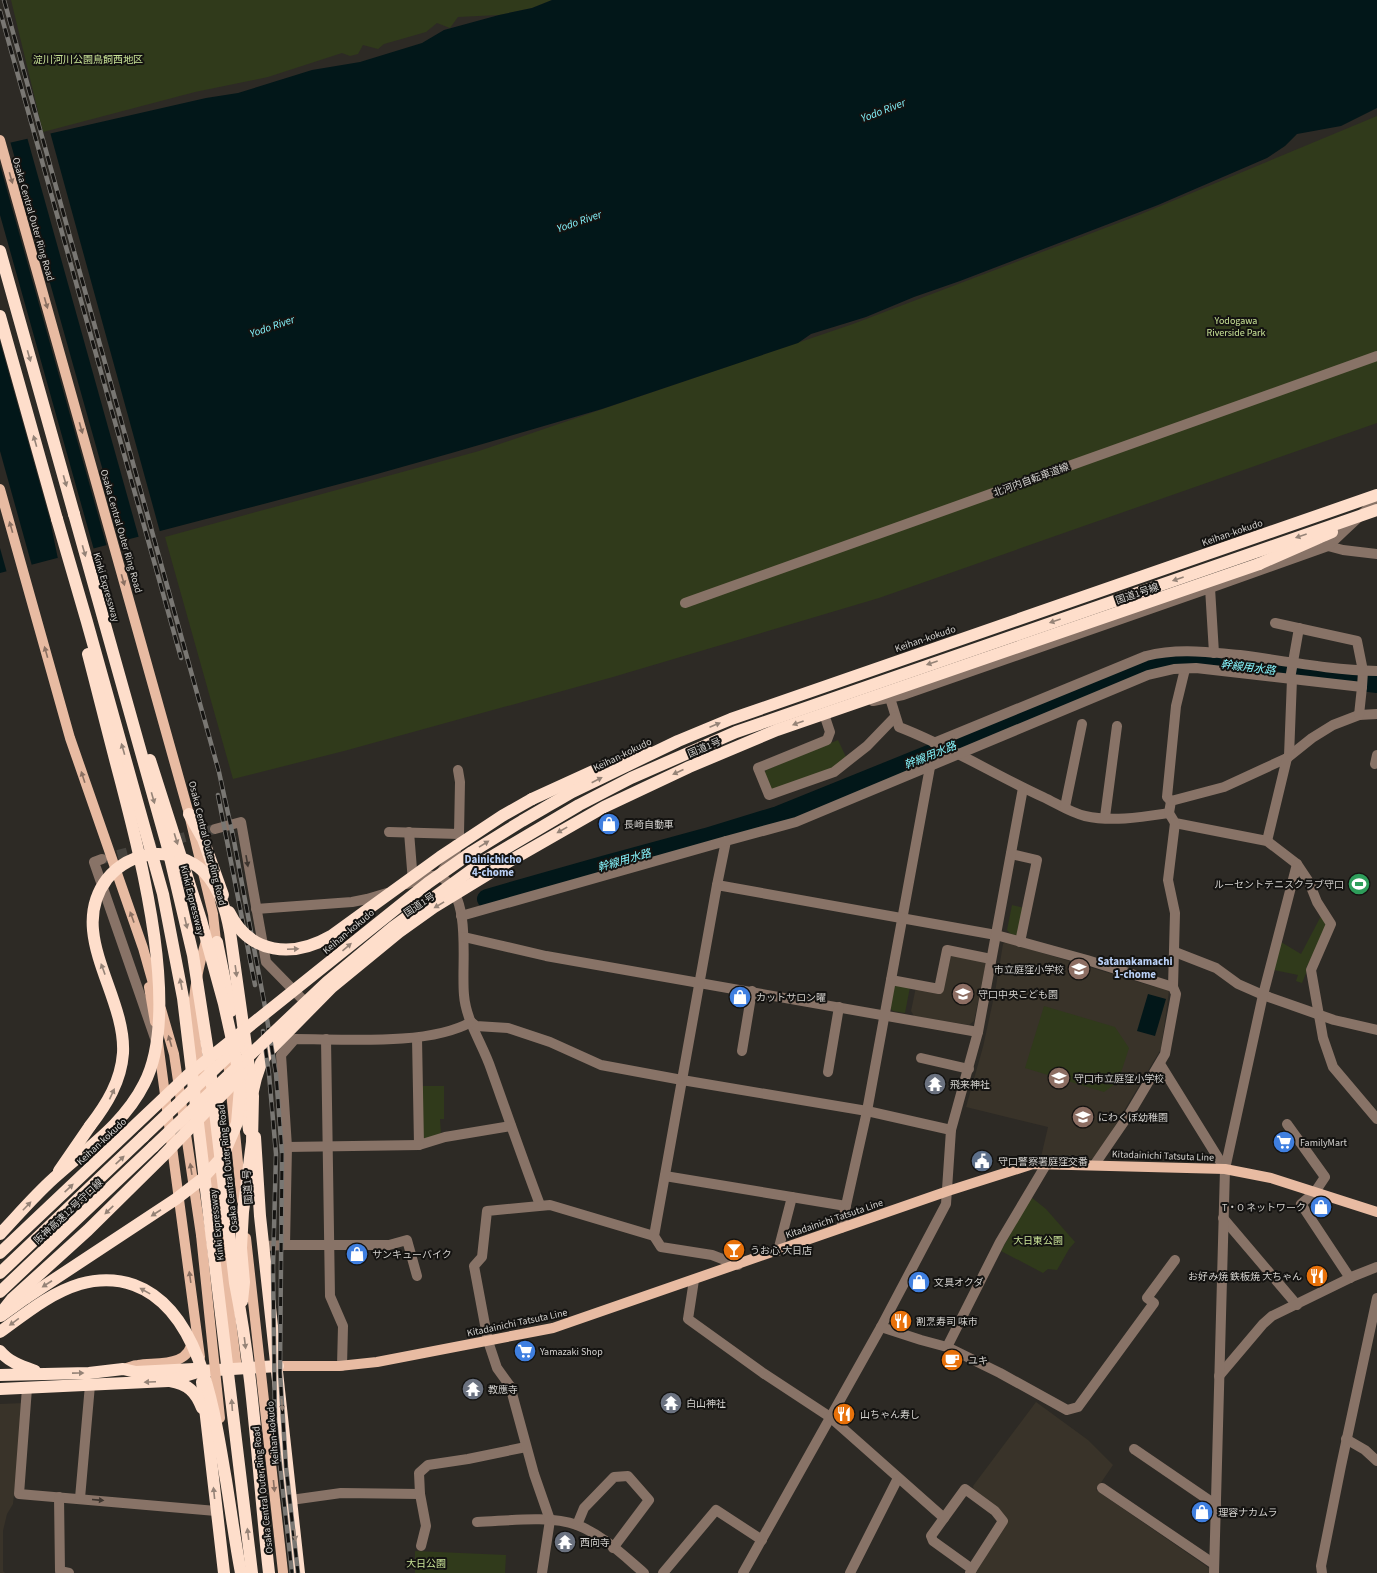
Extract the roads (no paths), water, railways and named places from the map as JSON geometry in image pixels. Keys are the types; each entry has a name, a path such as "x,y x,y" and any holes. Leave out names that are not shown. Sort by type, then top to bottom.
{"highway":[{"name":"Kinki Expressway","path":"0,251 167,845 193,955 208,1052 235,1283 241,1315 260,1474 269,1573"},
{"name":"Kinki Expressway","path":"0,316 163,894 183,998 252,1573"},
{"name":"Keihan-kokudo","path":"0,1253 187,1076 317,973 385,916 472,852 572,792 678,741 786,698 1377,495"},
{"path":"0,1315 12,1299 88,1230 216,1103 327,982 393,927 481,863 580,805 683,754 790,712 1377,511"},
{"name":"国道1号線","path":"901,687 1258,564 1309,543 1377,511"},
{"path":"0,1234 53,1178 119,1120 138,1094 153,1062 159,1022 158,983 153,930 142,868 81,624 73,576"},
{"path":"0,1315 176,1199 202,1179 223,1156 238,1123 240,1087 236,1058 224,1004 201,920 162,792 122,684"},
{"name":"国道1号","path":"278,1366 260,1216 254,1106 256,1078 261,1063 270,1050 332,987 399,932 557,833 643,788 731,749 842,707 901,687"},
{"path":"189,814 203,838 228,910 241,930 255,940 268,946 291,950 318,944 331,936 463,842 532,799 602,767 678,741"},
{"path":"53,1178 109,1099 121,1066 122,1038 119,1018 98,956 92,932 92,920 96,898 112,873 129,861 156,854 176,856 202,871 215,886 227,915 252,1082 252,1142 242,1224 244,1282 241,1315"},
{"path":"217,942 232,1017 260,1216"},
{"name":"阪神高速12号守口線","path":"0,1273 317,973"},
{"name":"阪神高速12号守口線","path":"0,1292 207,1094 327,982"},
{"path":"0,1332 57,1293 82,1284 96,1281 119,1281 139,1287 166,1306 187,1336 204,1379 220,1447 241,1573"},
{"path":"0,1352 15,1364 39,1373"},
{"path":"168,1381 201,1371 278,1366"},
{"name":"Keihan-kokudo","path":"278,1366 299,1573"},
{"path":"0,1375 89,1373 123,1369 136,1372 192,1368 201,1371"},
{"path":"201,1371 224,1573"},
{"path":"0,1389 168,1381 180,1383 192,1390 199,1402 207,1425"}],"main road":[{"name":"Osaka Central Outer Ring Road","path":"0,140 189,814 213,914 240,1183 283,1572"},
{"path":"0,489 70,738 95,814 143,948 174,1054 201,1235 237,1573"},
{"path":"213,914 196,977 193,998 193,1019 237,1369"},
{"path":"143,948 161,1057 201,1371"},
{"name":"Kitadainichi Tatsuta Line","path":"278,1366 342,1366 377,1362 553,1328 575,1322 1022,1166 1047,1163 1225,1169 1271,1178 1377,1212"},
{"path":"123,1369 136,1365 176,1361 186,1354 192,1343 193,1300"}],"street":[{"name":"北河内自転車道線","path":"685,603 1377,356"},
{"path":"842,707 903,695 1328,546 1377,500"},
{"path":"1328,546 1343,550 1377,554"},
{"path":"1210,588 1214,652"},
{"path":"1275,623 1357,641 1363,672 1359,716"},
{"path":"1267,841 1288,757 1292,663 1299,628"},
{"path":"935,743 1146,656 1177,650 1214,652 1363,672 1377,671"},
{"path":"1095,1164 1130,1113 1165,1054 1176,994 1173,988 1175,912 1168,880 1175,823 1169,813 1171,801 1167,796 1176,706 1185,668"},
{"path":"461,916 796,822 930,767 955,754 1148,675 1174,669 1196,668 1362,686"},
{"path":"890,698 899,727 924,737 955,754 1084,816 1144,817 1169,813"},
{"path":"824,714 830,732 826,740 758,768 770,795 834,772 867,746 895,717"},
{"path":"1171,801 1224,787 1288,757 1312,738 1333,725 1359,716 1377,714"},
{"path":"1065,807 1082,724"},
{"path":"1105,817 1117,726"},
{"path":"841,1228 866,1111 930,767"},
{"path":"440,876 444,866 456,850 460,782 458,770"},
{"path":"743,1573 881,1327 946,1204 952,1130 978,1032 1024,788"},
{"path":"215,829 240,822 266,962 311,1008"},
{"path":"1175,823 1267,841 1297,864 1309,882 1317,902 1331,924 1311,970 1323,1038 1333,1067 1377,1119"},
{"path":"389,832 458,834"},
{"path":"409,832 412,882"},
{"path":"654,1236 698,981 726,841"},
{"path":"1011,854 1037,860 1020,942"},
{"path":"98,861 161,1057"},
{"path":"1214,1569 1225,1169 1263,995 1297,864"},
{"path":"256,909 352,902 378,896 412,882 432,876 440,876 445,879 456,895 461,916 464,937 464,996 471,1022 491,1068 540,1205"},
{"path":"717,885 996,935 1087,960 1173,988"},
{"path":"464,937 546,956 698,981 978,1032"},
{"path":"891,980 939,989 947,950 991,959"},
{"path":"1175,952 1216,968 1238,984 1263,995 1320,1016 1377,1030"},
{"path":"742,1051 752,991"},
{"path":"828,1072 839,1007"},
{"path":"285,1245 287,1147 281,1056 295,1039 417,1038 461,1028 471,1022"},
{"path":"471,1022 476,1026 508,1028 550,1042 601,1065 866,1111 952,1130"},
{"path":"417,1038 419,1144"},
{"path":"326,1039 328,1245 330,1296 343,1326 342,1366"},
{"path":"921,1058 969,1069"},
{"path":"1160,1064 1225,1169"},
{"path":"1288,1124 1325,1177 1315,1192 1301,1204 1350,1278"},
{"path":"287,1147 419,1144 445,1137 511,1126"},
{"path":"947,1347 1000,1242 1047,1163"},
{"path":"665,1176 846,1206"},
{"path":"778,1251 792,1197"},
{"path":"542,1573 550,1520 526,1446 510,1386 497,1368 488,1341 474,1266 482,1257 487,1211 550,1205 654,1236 661,1247 712,1255 738,1265"},
{"path":"1223,1218 1296,1305"},
{"path":"264,1246 389,1245 407,1240 417,1276"},
{"path":"881,1327 947,1347 1000,1373 1067,1410 1078,1407 1154,1303 1147,1298 1175,1260"},
{"path":"1219,1376 1263,1324 1272,1316 1350,1278 1377,1267"},
{"path":"694,1280 688,1319 764,1374 830,1417 944,1518"},
{"path":"1322,1573 1321,1566 1346,1439 1377,1298"},
{"path":"80,1498 90,1385"},
{"path":"27,1388 18,1494 80,1498 216,1511"},
{"path":"1346,1439 1365,1450 1377,1461"},
{"path":"421,1546 426,1520 420,1494 419,1473 428,1465 468,1459 526,1446"},
{"path":"1134,1449 1216,1505"},
{"path":"577,1525 584,1508 614,1477 628,1476 649,1500 614,1548"},
{"path":"850,1573 898,1478"},
{"path":"1102,1488 1214,1569"},
{"path":"965,1489 996,1511 1003,1521 971,1571 933,1541 931,1536 944,1518 965,1489"},
{"path":"291,1500 341,1493 420,1494"},
{"path":"59,1497 60,1571 69,1573"},
{"path":"663,1573 716,1510 762,1540"},
{"path":"477,1522 550,1520 577,1525 591,1532 614,1548 644,1573"}],"water":[{"name":"Yodo River","path":"552,0 1377,0 1377,108 1341,126 1297,134 1285,146 1267,158 1158,205 960,281 914,297 866,317 811,334 798,343 602,409 455,452 370,476 0,573 0,145 206,98 238,93 312,70 360,62 422,43 444,30 499,15 532,8"},
{"path":"1148,994 1166,999 1155,1036 1137,1031"}],"waterway":[{"name":"幹線用水路","path":"487,899 706,838 778,816 1152,665 1175,660 1199,660 1377,683"}],"tunnel":[{"path":"103,859 215,829"}],"railway":[{"path":"4,0 219,772 234,841 276,1074 282,1154 280,1372 286,1467 298,1573"},
{"path":"0,11 181,658"},
{"path":"218,795 255,985"},
{"path":"263,1031 269,1074 276,1154 273,1267 275,1420 292,1573"}],"place":[{"name":"長崎自動車","path":"609,824"},
{"name":"ルーセントテニスクラブ守口","path":"1359,884"},
{"name":"市立庭窪小学校","path":"1079,969"},
{"name":"守口中央こども園","path":"963,994"},
{"name":"カットサロン曜","path":"740,997"},
{"name":"守口市立庭窪小学校","path":"1059,1078"},
{"name":"飛来神社","path":"935,1084"},
{"name":"にわくぼ幼稚園","path":"1083,1117"},
{"name":"FamilyMart","path":"1284,1142"},
{"name":"守口警察署庭窪交番","path":"982,1161"},
{"name":"T・O ネットワーク","path":"1321,1207"},
{"name":"うお心 大日店","path":"734,1250"},
{"name":"サンキューバイク","path":"357,1254"},
{"name":"お好み焼 鉄板焼 大ちゃん","path":"1317,1276"},
{"name":"文具オクダ","path":"919,1282"},
{"name":"割烹寿司 味市","path":"901,1321"},
{"name":"Yamazaki Shop","path":"525,1351"},
{"name":"ユキ","path":"952,1360"},
{"name":"教應寺","path":"473,1389"},
{"name":"白山神社","path":"671,1403"},
{"name":"山ちゃん寿し","path":"844,1414"},
{"name":"理容ナカムラ","path":"1202,1512"},
{"name":"西向寺","path":"565,1542"}],"district":[{"name":"Dainichicho 4-chome","path":"493,865"},
{"name":"Satanakamachi 1-chome","path":"1135,967"}],"park label":[{"name":"淀川河川公園鳥飼西地区","path":"88,59"},
{"name":"Yodogawa Riverside Park","path":"1236,326"},
{"name":"大日東公園","path":"1038,1240"},
{"name":"大日公園","path":"426,1563"}]}
